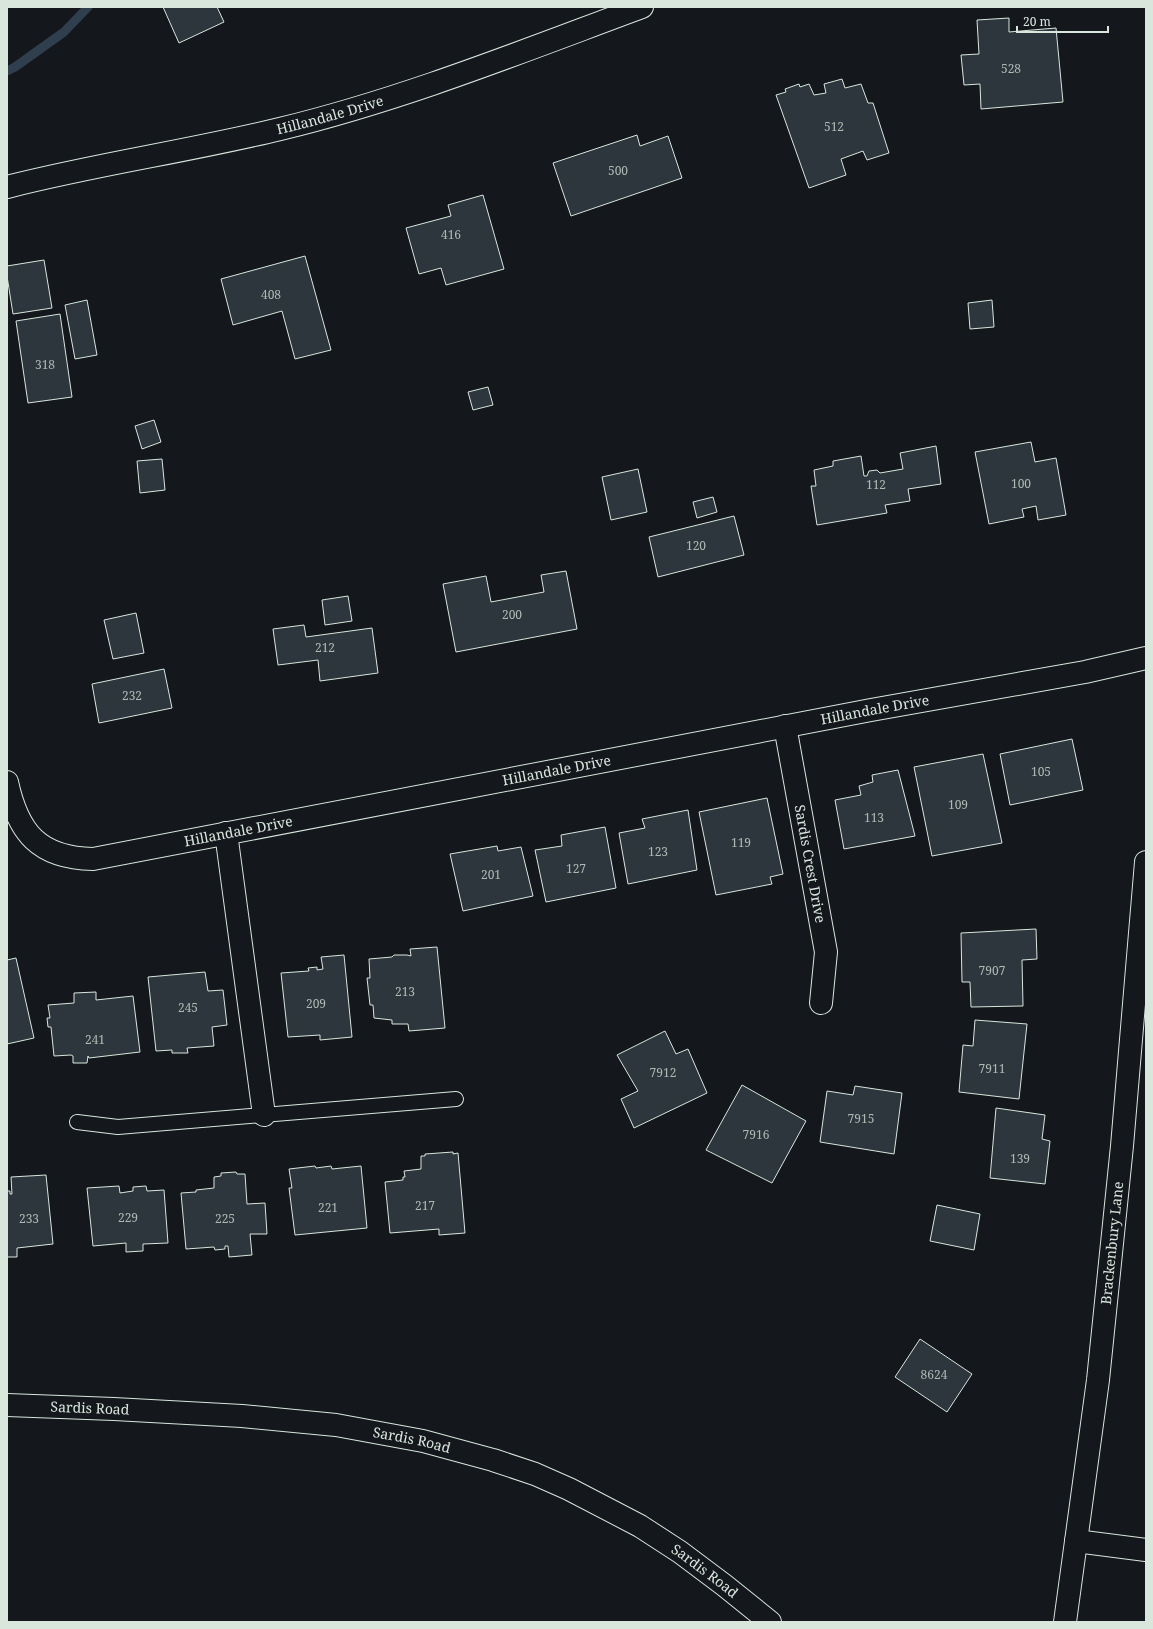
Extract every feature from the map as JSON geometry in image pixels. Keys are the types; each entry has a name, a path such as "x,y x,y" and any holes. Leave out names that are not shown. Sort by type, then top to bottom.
{"street":[{"name":"Hillandale Drive","path":"7,187 280,129 398,95 482,66 642,7"},
{"name":"Hillandale Drive","path":"7,782 11,801 18,818 26,831 39,844 60,855 94,859 785,726 1085,672 1146,658"},
{"name":"Sardis Crest Drive","path":"785,726 826,952 821,1003"},
{"path":"226,833 264,1115"},
{"name":"Brackenbury Lane","path":"1065,1622 1098,1380 1122,1146 1146,862"},
{"name":"Sardis Road","path":"7,1405 242,1416 336,1425 424,1441 493,1460 536,1474 569,1489 640,1526 680,1552 770,1622"},
{"path":"1076,1541 1146,1550"}],"lane":[{"path":"77,1122 118,1127 456,1100"}],"building":[{"path":"163,7 217,7 224,22 179,43"},
{"path":"1009,18 1009,32 1056,28 1063,102 981,109 980,84 964,85 961,55 979,54 977,20"},
{"path":"842,79 845,88 861,84 868,103 873,103 889,153 867,160 863,151 841,159 846,175 809,188 776,95 786,92 785,89 799,84 800,87 809,84 814,95 826,93 824,84"},
{"path":"637,135 640,146 668,136 682,178 571,216 553,163"},
{"path":"483,195 504,269 446,285 441,268 419,274 406,228 451,216 448,205"},
{"path":"305,256 331,350 295,359 282,311 233,325 221,279"},
{"path":"44,260 52,308 13,314 7,276 7,266"},
{"path":"87,300 97,355 75,359 65,305"},
{"path":"992,300 994,327 970,329 968,303"},
{"path":"60,314 72,397 28,403 16,321"},
{"path":"488,387 493,405 473,410 468,392"},
{"path":"154,420 161,442 142,449 135,426"},
{"path":"1031,442 1035,462 1056,458 1066,515 1038,520 1036,506 1022,509 1024,517 989,524 975,452"},
{"path":"936,446 941,484 908,489 910,501 885,505 887,513 817,525 811,486 816,486 814,470 833,466 833,461 861,456 864,476 867,476 869,471 877,470 880,473 903,469 900,453"},
{"path":"162,459 165,490 140,493 137,461"},
{"path":"638,469 647,512 611,520 602,477"},
{"path":"713,497 717,512 697,518 693,502"},
{"path":"734,516 744,555 658,577 649,537"},
{"path":"566,571 577,629 456,652 443,584 486,576 491,602 544,592 541,575"},
{"path":"348,596 352,621 325,625 322,600"},
{"path":"136,613 144,653 113,659 104,620"},
{"path":"304,625 306,637 372,628 378,673 320,681 318,660 278,665 273,629"},
{"path":"164,669 172,708 99,723 92,684"},
{"path":"1072,739 1083,790 1010,805 1000,754"},
{"path":"983,754 1002,843 932,856 914,767"},
{"path":"898,770 915,836 844,849 835,800 861,795 859,786 873,782 872,775"},
{"path":"767,798 783,874 770,877 772,884 716,895 699,812"},
{"path":"688,810 697,870 628,884 619,833 645,828 642,819"},
{"path":"605,827 616,888 546,902 535,850 562,846 561,835"},
{"path":"497,846 498,851 521,847 533,896 463,911 450,854"},
{"path":"1036,929 1037,959 1022,960 1023,1006 971,1007 970,982 962,982 961,933"},
{"path":"437,947 445,1028 409,1031 408,1024 392,1024 392,1020 374,1018 373,1005 370,1005 367,978 370,978 369,959 392,957 394,955 411,956 410,949"},
{"path":"344,955 352,1037 320,1040 320,1035 288,1037 281,973 309,971 308,968 317,967 317,970 323,969 321,957"},
{"path":"16,958 34,1038 7,1044 7,960"},
{"path":"205,972 208,991 223,990 227,1025 212,1027 214,1046 187,1048 188,1053 172,1053 172,1050 156,1051 148,977"},
{"path":"96,992 96,1000 133,996 140,1052 89,1058 88,1056 87,1063 73,1063 73,1056 71,1055 54,1056 51,1027 48,1027 47,1018 50,1018 48,1005 74,1003 74,993"},
{"path":"975,1020 1027,1024 1019,1099 959,1092 963,1045 973,1046"},
{"path":"665,1031 676,1054 688,1049 707,1093 634,1128 621,1099 638,1091 617,1055"},
{"path":"742,1085 806,1121 772,1183 706,1150"},
{"path":"855,1086 902,1093 894,1154 820,1142 827,1091 853,1095"},
{"path":"996,1108 1045,1115 1042,1139 1050,1141 1045,1184 990,1178"},
{"path":"453,1152 453,1154 458,1153 465,1233 439,1235 439,1229 390,1233 385,1182 403,1180 403,1177 405,1177 404,1171 421,1169 421,1156 425,1156 425,1154"},
{"path":"315,1166 316,1168 331,1166 332,1169 361,1166 367,1228 295,1235 289,1188 292,1188 289,1169"},
{"path":"236,1172 237,1174 245,1174 247,1204 265,1203 267,1234 250,1234 252,1255 229,1257 228,1246 225,1246 225,1249 215,1250 214,1247 186,1249 181,1193 196,1192 196,1190 214,1188 214,1177 221,1176 221,1173"},
{"path":"46,1175 53,1244 17,1248 17,1257 7,1257 7,1191 10,1191 10,1194 12,1194 11,1177"},
{"path":"119,1186 120,1193 133,1191 133,1187 146,1186 147,1191 164,1190 168,1243 143,1244 143,1251 126,1252 126,1243 93,1246 87,1188"},
{"path":"937,1205 980,1214 974,1250 930,1241"},
{"path":"920,1339 972,1374 947,1412 895,1377"}],"waterway":[{"path":"7,71 15,67 64,32 88,7"}]}
